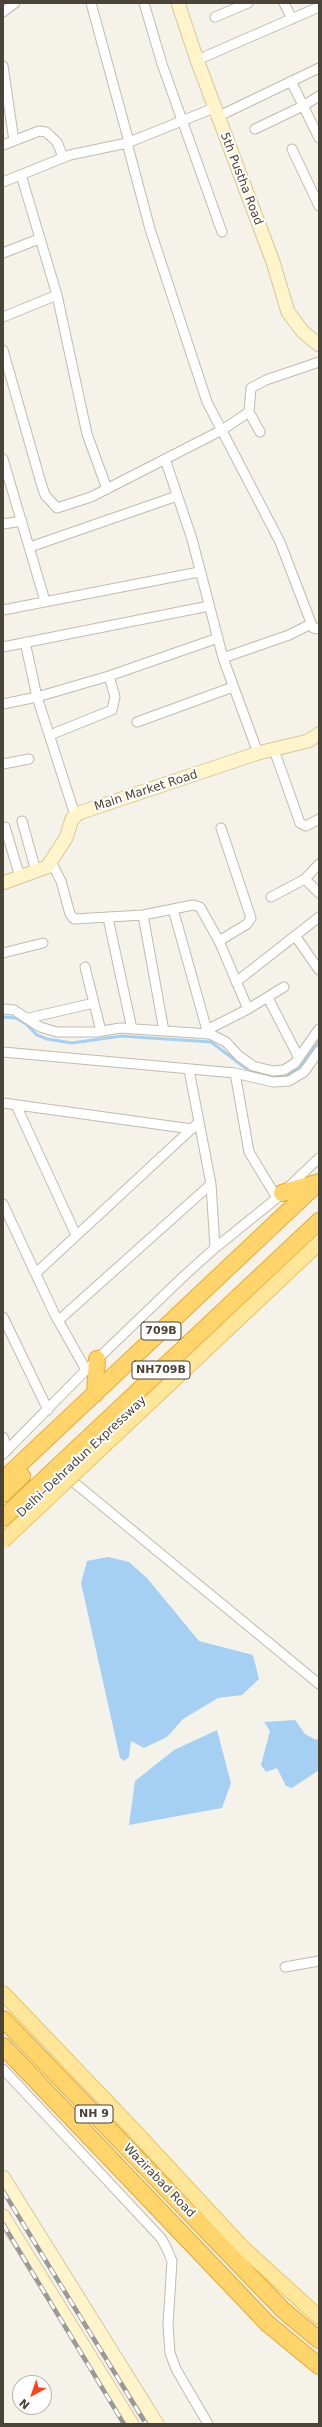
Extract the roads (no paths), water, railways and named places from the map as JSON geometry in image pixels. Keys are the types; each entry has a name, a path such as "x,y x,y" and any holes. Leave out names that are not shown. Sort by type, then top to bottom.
{"highway":[{"path":"280,1195 319,1187"},
{"name":"709B","path":"3,1480 319,1187"},
{"name":"NH709B","path":"3,1494 319,1187"},
{"name":"NH709B","path":"3,1518 319,1221"},
{"name":"Delhi–Dehradun Expressway","path":"3,1532 319,1235"},
{"path":"92,1364 94,1394"},
{"name":"Wazirabad Road","path":"3,2019 283,2310 319,2340"},
{"name":"Wazirabad Road","path":"3,2046 268,2324 319,2366"}],"main road":[{"path":"3,1541 319,1243"},
{"path":"3,1993 130,2126 243,2248 319,2317"}],"street":[{"path":"3,12 15,3"},
{"path":"91,3 150,229 207,402 280,542 315,626 223,658"},
{"path":"144,3 162,64 184,122 222,232"},
{"name":"5th Pustha Road","path":"178,3 196,60 273,262 288,312 303,332 319,345"},
{"path":"215,18 248,3"},
{"path":"284,3 292,19"},
{"path":"196,60 319,7"},
{"path":"3,66 14,140"},
{"path":"3,182 63,157 128,143 184,122 216,112 292,81 319,68"},
{"path":"292,81 319,138"},
{"path":"255,129 303,106 319,96"},
{"path":"3,145 39,131 46,132 57,142 63,157"},
{"path":"292,149 319,206"},
{"path":"21,175 38,239 57,295 87,434 106,489"},
{"path":"3,253 38,239"},
{"path":"3,317 57,295"},
{"path":"3,350 45,495 58,508 91,497 222,430 249,412"},
{"path":"260,432 249,412 251,388 266,380 319,362"},
{"path":"3,459 45,601"},
{"path":"165,459 192,539 199,572 223,658 258,753"},
{"path":"30,547 177,496"},
{"path":"3,524 22,521"},
{"path":"3,610 199,572"},
{"path":"3,646 209,606"},
{"path":"3,704 37,697 109,676 218,638"},
{"path":"3,883 36,871 51,862 66,838 75,816 37,697 25,642"},
{"path":"50,735 112,710 115,697 109,676"},
{"path":"137,722 233,687"},
{"name":"Main Market Road","path":"75,816 258,753 308,741 319,734"},
{"path":"274,750 300,823 306,826 319,819"},
{"path":"3,764 29,759"},
{"path":"22,821 36,871"},
{"path":"5,827 20,877"},
{"path":"219,941 247,924 251,918 221,828"},
{"path":"51,862 62,881 72,917 78,920 143,914 193,905 200,907 219,941 248,1009"},
{"path":"271,897 305,879 319,864"},
{"path":"305,879 319,893"},
{"path":"173,909 207,1032"},
{"path":"143,914 164,1031"},
{"path":"108,918 132,1029"},
{"path":"236,982 319,918"},
{"path":"296,937 319,970"},
{"path":"3,953 43,943"},
{"path":"85,967 101,1032"},
{"path":"207,1032 268,998 284,987"},
{"path":"268,998 299,1058"},
{"path":"29,1018 94,1003"},
{"path":"4,1007 14,1010 29,1018 40,1027 57,1032 101,1032 132,1029 207,1032 226,1042 239,1056 264,1069 284,1070 299,1058 319,1029"},
{"path":"3,1052 235,1073 273,1082 289,1081 310,1066 319,1051"},
{"path":"189,1070 211,1184 215,1248"},
{"path":"235,1073 249,1152 280,1195"},
{"path":"3,1103 192,1129"},
{"path":"16,1105 76,1236"},
{"path":"36,1273 199,1122"},
{"path":"5,1452 92,1364 215,1248 280,1195 319,1158"},
{"path":"59,1320 211,1184"},
{"path":"3,1204 59,1320 92,1364"},
{"path":"3,1317 48,1410"},
{"path":"3,1437 5,1452"},
{"path":"64,1474 319,1684"},
{"path":"285,1967 319,1961"},
{"path":"3,2069 161,2238 172,2262 168,2325 170,2353 176,2369 208,2424"},
{"path":"3,2177 156,2424"},
{"path":"3,2216 132,2424"}],"water":[{"path":"108,1557 129,1562 147,1578 199,1641 253,1655 259,1679 242,1695 218,1698 183,1719 167,1737 144,1748 131,1741 129,1757 124,1761 120,1758 81,1583 87,1561"},
{"path":"295,1720 305,1734 316,1740 319,1738 319,1770 292,1788 286,1786 277,1768 266,1772 261,1765 270,1731 264,1722"},
{"path":"217,1730 231,1783 222,1808 129,1825 135,1781 174,1750"}],"waterway":[{"path":"3,1017 16,1018 26,1024 37,1035 47,1039 72,1043 121,1036 211,1042 244,1067 263,1075"},
{"path":"270,1077 285,1076 300,1067 319,1041"}],"railway":[{"path":"3,2191 146,2424"},
{"path":"3,2224 124,2424"}]}
